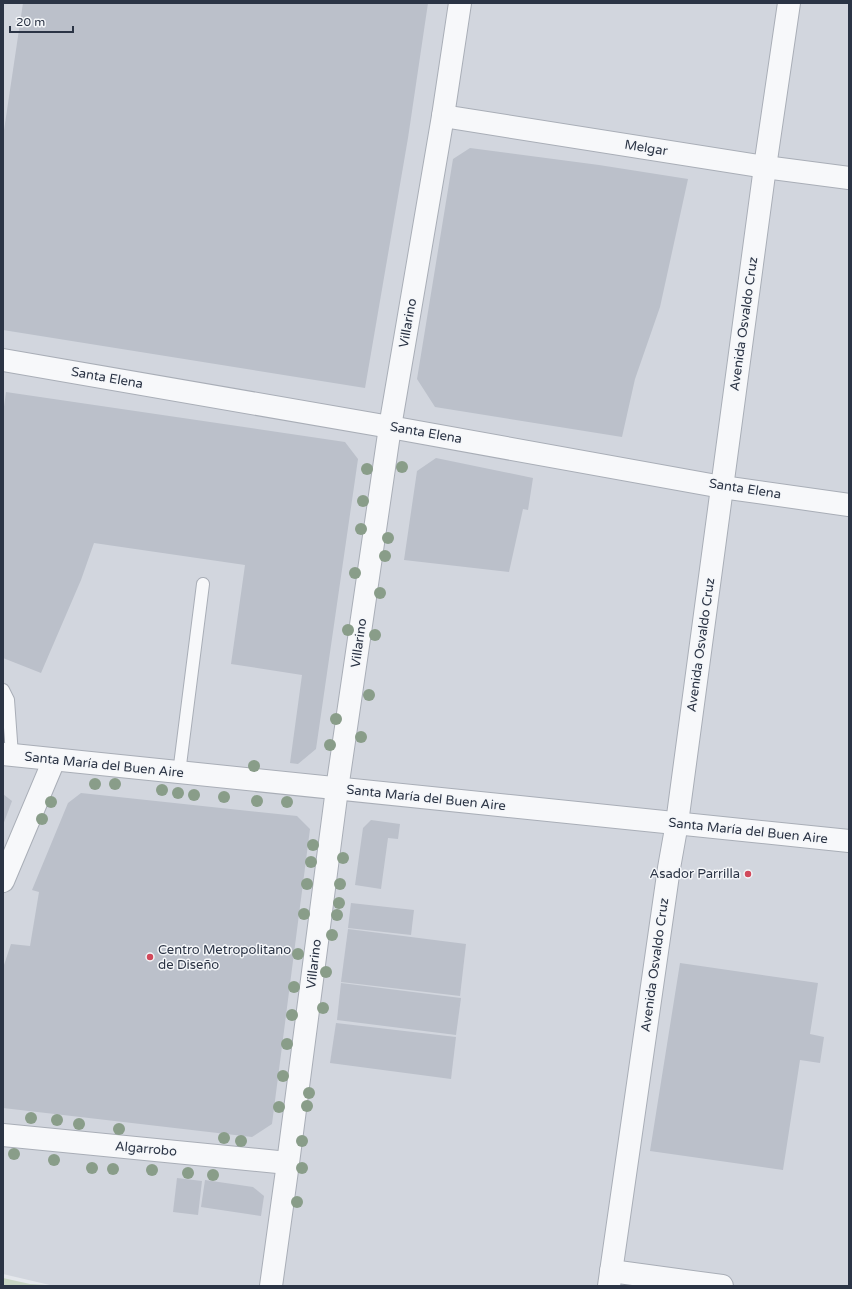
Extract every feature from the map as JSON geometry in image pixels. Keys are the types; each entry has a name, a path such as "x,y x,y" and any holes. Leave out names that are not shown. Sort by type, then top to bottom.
{"street":[{"name":"Villarino","path":"271,1286 337,789 390,427 443,116 460,3"},
{"name":"Avenida Osvaldo Cruz","path":"610,1278 669,868 677,823 765,167 789,3"},
{"name":"Melgar","path":"443,116 765,167 849,178"},
{"name":"Santa Elena","path":"3,360 722,486 849,505"},
{"name":"Santa María del Buen Aire","path":"8,755 849,841"},
{"path":"3,881 54,760"},
{"name":"Algarrobo","path":"3,1135 288,1163"},
{"path":"610,1278 722,1286"}],"lane":[{"path":"179,773 203,584"},
{"path":"3,690 8,700 8,755"}],"shaded area":[{"path":"3,3 849,3 849,1286 54,1286 3,1274"}],"green space":[{"path":"3,1278 30,1284 60,1286 3,1286"}],"building":[{"path":"23,3 428,3 408,138 365,388 3,330 3,137"},
{"path":"470,148 599,165 688,179 660,307 635,379 622,437 435,407 417,379 453,159"},
{"path":"6,392 345,442 358,459 316,749 298,764 290,763 302,675 231,664 245,565 94,543 81,580 41,673 3,658 3,414"},
{"path":"436,458 533,478 528,510 523,509 509,572 404,560 417,471"},
{"name":"Centro Metropolitano de Diseño","path":"81,793 297,816 310,829 272,1124 252,1137 3,1108 3,968 11,944 30,946 39,892 32,890 68,803"},
{"path":"3,794 12,801 3,825"},
{"path":"371,820 400,824 398,839 388,838 381,889 355,885 363,828"},
{"path":"351,903 414,910 411,935 348,928"},
{"path":"348,929 466,944 460,996 341,982"},
{"path":"680,963 818,983 810,1034 824,1037 820,1063 800,1060 783,1170 650,1151"},
{"path":"341,983 461,998 456,1035 337,1020"},
{"path":"336,1023 456,1037 451,1079 330,1063"},
{"path":"177,1178 202,1181 198,1215 173,1212"},
{"path":"205,1180 253,1187 264,1196 261,1216 201,1207"}],"place":[{"name":"Asador Parrilla","path":"748,874"},
{"name":"Centro Metropolitano de Diseño","path":"150,957"}]}
